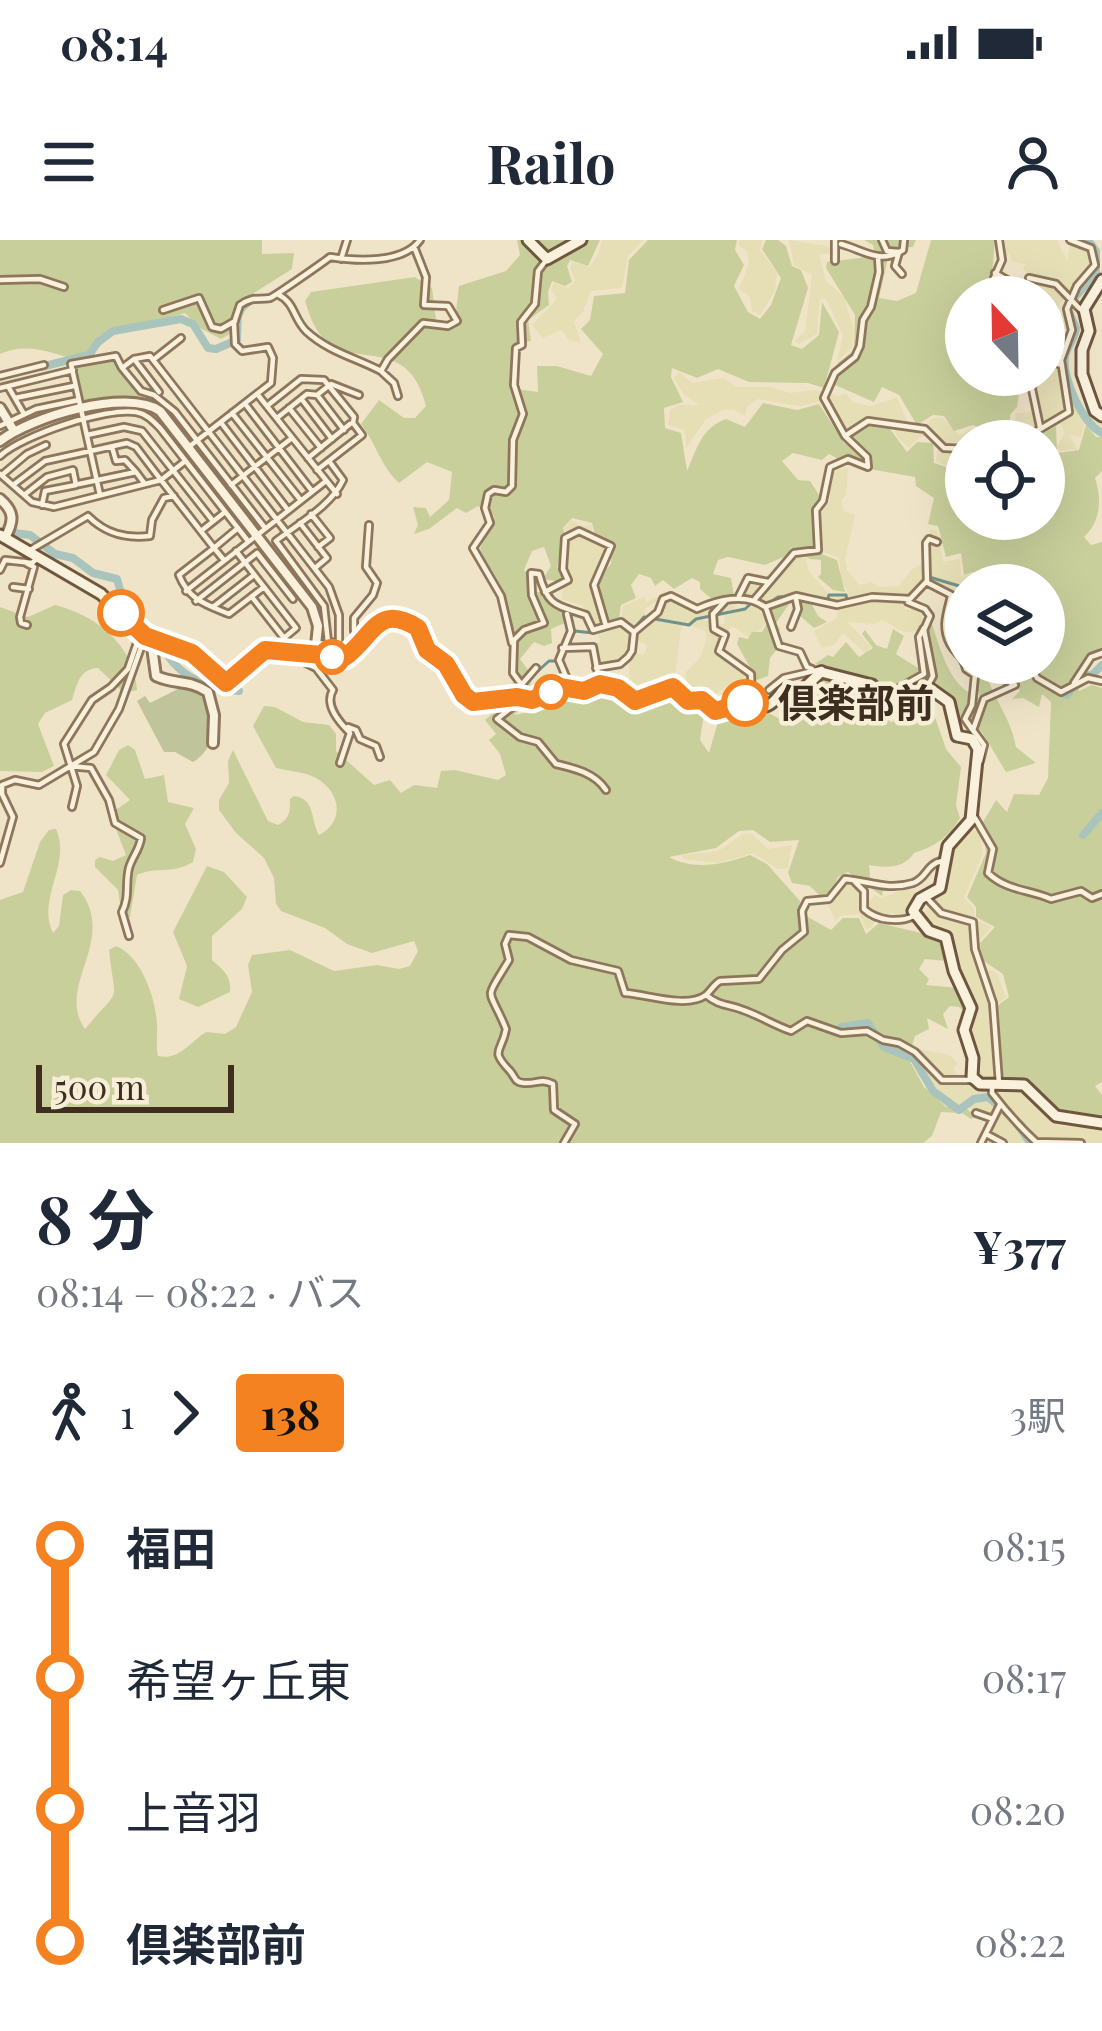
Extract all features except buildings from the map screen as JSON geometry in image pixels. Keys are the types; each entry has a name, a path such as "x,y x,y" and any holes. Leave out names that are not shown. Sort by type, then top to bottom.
{"main road":[{"path":"528,240 547,259 581,240"},
{"path":"1102,280 1083,314 1089,331 1082,350 1082,374 1102,416"},
{"path":"3,536 26,557 39,557 101,594 155,641 198,657 226,683 260,653 345,657 386,619 410,623 420,632 429,653 448,667 469,700 479,703 520,697 535,700 570,686 582,691 621,683 630,700 673,687 688,701 702,700 715,711 740,702 770,706 783,690 802,690 818,673 868,683 881,696 927,687 949,702 957,736 975,741 969,824 950,842 940,888 917,901 914,916 929,931 946,937 954,971 971,1007 964,1030 972,1054 973,1080 1030,1088 1055,1116 1102,1123"}],"street":[{"path":"341,260 347,240"},
{"path":"193,444 271,383 271,351 263,345 242,351 235,343 237,309 250,298 277,293 333,256 352,262 374,256 384,259 414,249 420,240"},
{"path":"882,240 887,251 899,252"},
{"path":"902,274 895,266 904,240"},
{"path":"995,276 1002,260 999,240"},
{"path":"1069,298 1095,266 1091,248 1070,240"},
{"path":"835,261 838,242 878,257 899,252"},
{"path":"381,371 423,323 448,326 457,322 448,306 423,303 426,277 414,249"},
{"path":"755,599 794,554 818,550 816,510 824,501 830,467 848,459 868,467 824,398 835,373 855,357 860,346 879,272 878,257"},
{"path":"523,683 513,673 513,645 501,596 473,548 490,523 485,508 488,494 506,492 512,486 513,440 523,413 514,386 516,348 522,345 521,322 535,304 538,272 547,259"},
{"path":"995,273 1000,276"},
{"path":"0,280 40,279 64,287"},
{"path":"1065,289 1072,329 1065,344"},
{"path":"277,293 290,301 304,329 334,352 381,371 394,383 398,396"},
{"path":"164,310 199,298 212,327 235,321"},
{"path":"1069,298 1074,298 1083,314"},
{"path":"153,360 181,338"},
{"path":"122,368 147,355 209,431 322,576 337,605 339,644 327,640 327,613 257,553 196,601"},
{"path":"100,495 71,364 116,356 141,391 157,394 171,383"},
{"path":"134,359 301,592"},
{"path":"0,375 44,365"},
{"path":"4,387 73,370"},
{"path":"267,406 302,379 324,380 354,417 308,458"},
{"path":"15,398 76,385"},
{"path":"1054,420 1069,412 1065,385"},
{"path":"276,418 307,394 317,395 329,386"},
{"path":"329,386 358,395"},
{"path":"4,387 24,414"},
{"path":"257,394 337,494"},
{"path":"317,395 344,430"},
{"path":"301,399 332,439"},
{"path":"0,441 42,419 121,402 146,403 160,411 231,484 257,535"},
{"path":"244,404 312,491"},
{"path":"0,408 4,424 20,441"},
{"path":"289,408 321,448"},
{"path":"0,456 82,411"},
{"path":"232,413 301,500"},
{"path":"4,424 24,414 142,414 160,428 238,528 257,535"},
{"path":"136,429 142,414"},
{"path":"844,436 868,421 925,429 945,447"},
{"path":"221,422 288,510"},
{"path":"317,470 362,435 352,423"},
{"path":"87,435 136,429 153,443 213,521"},
{"path":"43,431 50,460"},
{"path":"231,484 292,438"},
{"path":"13,485 50,460 128,443 224,560"},
{"path":"140,452 153,443"},
{"path":"46,446 1,474 24,495 54,507 161,480 186,461"},
{"path":"112,447 116,461 125,460 145,484"},
{"path":"315,655 317,619 276,542 337,494 344,480 329,461"},
{"path":"24,495 47,477 73,470 76,485"},
{"path":"42,505 45,491 136,472"},
{"path":"185,590 326,481"},
{"path":"0,570 2,559 26,557 88,515 114,534 150,536 152,520 164,498 173,496"},
{"path":"0,499 10,509 11,526 3,536"},
{"path":"201,531 225,512"},
{"path":"311,514 330,538 318,547"},
{"path":"299,523 327,558 315,568"},
{"path":"369,524 366,567 377,584 354,618 353,628 356,633 370,632"},
{"path":"238,528 179,575 185,590 196,601 229,614 264,587"},
{"path":"545,592 568,580 563,569 565,538 579,531 602,540 611,547 594,585 606,626"},
{"path":"904,600 927,582 926,543 929,539 937,542"},
{"path":"236,551 296,628 284,638 252,597"},
{"path":"26,557 34,566 20,617 27,625"},
{"path":"210,572 219,583"},
{"path":"513,645 518,633 544,623 534,602 531,573 539,574 545,592 568,615 571,628 559,659 570,686"},
{"path":"213,607 254,575"},
{"path":"280,609 322,576"},
{"path":"596,668 620,664 628,657 634,632 658,612 666,597 697,609 742,594 746,579 768,582"},
{"path":"927,582 945,592"},
{"path":"13,587 28,589"},
{"path":"765,607 796,596 837,605 872,597 904,600 925,609"},
{"path":"791,627 798,608 796,596"},
{"path":"888,696 924,674 920,638 930,619 914,596"},
{"path":"751,704 752,674 719,651 725,635 714,629 713,617 727,600 755,599 765,607 779,646 800,652 807,668 835,671 850,680"},
{"path":"555,604 584,613 594,631 621,622 634,632"},
{"path":"72,807 77,786 64,744 92,700 128,669 138,640 118,615"},
{"path":"924,628 934,671 927,687"},
{"path":"155,641 156,676 169,682 185,680 208,692 214,715 213,743"},
{"path":"0,863 13,817 2,785 15,780 39,785 94,752 155,641"},
{"path":"562,648 593,647 599,679"},
{"path":"289,652 325,676 333,690 331,706 350,733 340,763"},
{"path":"1047,684 1067,692 1091,657 1102,653"},
{"path":"536,668 523,683 520,697 499,717 500,724 538,742 556,764 590,775 606,790"},
{"path":"769,691 784,678 812,669"},
{"path":"1074,683 1088,678 1102,681"},
{"path":"582,691 599,679 621,683"},
{"path":"975,684 964,719 985,748"},
{"path":"974,732 984,699 1013,684"},
{"path":"344,727 376,746 380,757"},
{"path":"964,788 992,740"},
{"path":"70,766 91,768 110,800 115,823 141,838 129,868 122,916 129,936"},
{"path":"972,813 993,849 988,873 1010,889 1038,892 1051,899 1082,891 1092,898 1102,894"},
{"path":"564,1143 575,1127 554,1110 553,1084 542,1079 517,1080 500,1064 497,1054 506,1029 491,1002 490,990 507,965 509,935 618,971 625,993 667,1001 706,995 720,981 759,980 782,950 804,932 802,911 807,901 829,899 842,881 851,878 886,888 909,884 920,880 929,865 943,861"},
{"path":"851,878 864,891 862,904 872,916 900,922 914,916"},
{"path":"926,897 941,913 973,922 976,957 993,1003 1005,1083 992,1088 1000,1105 1015,1115 1036,1142 1082,1143"},
{"path":"706,995 724,1008 741,1009 791,1031 808,1021 841,1034 873,1033 916,1052 942,1080 973,1080"},
{"path":"981,1143 1000,1105"},
{"path":"976,1114 993,1119"},
{"path":"988,1135 1003,1143"}],"shaded area":[{"path":"602,240 643,240 628,256 622,288 591,291 574,322 581,342 570,341 561,330 543,338 532,325 557,299 551,290 554,283 568,288 575,281 573,262 589,267"},
{"path":"740,240 762,240 760,250 777,273 775,291 760,315 752,311 750,297 739,289 749,264 747,251 738,245"},
{"path":"789,240 833,247 833,254 819,254 826,281 844,297 853,327 852,348 837,361 843,336 826,299 820,299 817,334 799,344 795,341 805,331 812,275 794,265"},
{"path":"1001,240 1057,240 1067,261 1070,246 1066,240 1090,249 1092,270 1065,298 1065,276 1031,276 1023,269 1025,264 1011,261 1010,252 1003,264"},
{"path":"679,372 692,383 723,378 737,387 846,393 853,402 871,406 897,397 911,430 920,430 932,418 945,420 945,465 936,461 939,441 935,433 919,438 909,448 892,424 864,419 846,430 826,400 800,406 758,399 747,407 745,416 723,410 706,419 686,448 685,430 668,425 670,410 700,405 684,395 674,378"},
{"path":"1065,393 1084,415 1102,420 1102,432 1085,422 1081,437 1069,435 1077,449 1065,450 1065,420 1015,420 1016,413 1039,411 1038,396"},
{"path":"848,468 846,496 841,500 844,511 855,515 845,559 859,585 899,586 926,561 930,529 937,531 943,562 960,559 960,564 945,564 945,590 923,578 915,592 903,597 905,610 922,615 917,631 904,632 882,620 848,622 871,647 866,654 843,633 835,644 822,648 814,631 837,618 838,603 809,592 765,604 746,597 749,579 764,583 784,572 782,568 798,556 806,559 809,572 829,594 848,593 839,558 824,552 820,537 821,511 830,501 829,473"},
{"path":"571,520 592,525 592,539 610,547 593,586 609,629 621,627 623,606 644,597 646,602 663,598 644,609 646,615 633,627 629,652 619,662 604,666 597,662 597,643 601,642 589,616 582,605 561,599 563,590 558,587 571,584 571,574 564,569 569,538 564,529"},
{"path":"667,599 697,612 713,603 737,600 734,610 698,617 713,624 724,624 725,616 755,606 768,620 760,630 748,637 732,626 717,645 725,660 747,671 749,680 736,679 716,694 708,687 693,691 685,687 686,672 700,658 706,640 705,631 682,622 675,675 641,695 630,692 629,662 635,653 644,655 647,645 635,640 639,629 659,615"},
{"path":"968,828 979,832 983,853 964,898 974,908 974,919 992,927 977,943 979,959 984,968 997,973 1006,997 996,1005 997,1080 978,1081 975,1075 977,1055 968,1028 976,1010 953,957 950,933 934,928 919,915 942,892 954,841"},
{"path":"743,834 752,834 768,849 792,845 788,868 778,869 753,853 718,863 683,859 682,855 718,851"},
{"path":"849,880 862,892 863,907 875,895 881,898 905,889 921,893 910,916 902,920 893,913 878,914 866,929 859,914 840,916 836,921 828,905"},
{"path":"914,1048 950,1055 958,1064 953,1068 961,1082 1023,1088 1034,1095 1036,1107 1060,1126 1102,1129 1102,1143 983,1143 994,1120 962,1105 947,1106 927,1086 915,1063 922,1056"}],"green space":[{"path":"0,240 262,240 262,254 294,253 292,269 254,293 235,331 221,339 185,313 117,332 81,361 31,349 0,354"},
{"path":"517,240 600,240 588,266 570,260 572,282 565,286 552,281 549,305 528,320 531,341 515,343 515,389 538,392 537,366 557,366 591,376 603,354 581,329 590,320 594,296 625,293 629,260 648,240 737,240 735,250 744,265 734,286 748,312 760,319 781,278 762,249 766,240 786,246 792,266 801,270 808,288 791,345 802,349 819,335 822,302 839,332 824,388 808,383 749,382 718,369 697,378 672,368 671,377 683,402 664,408 665,428 681,433 687,471 701,440 718,423 726,419 745,427 763,403 797,410 819,404 845,444 864,426 890,429 907,452 917,442 933,443 934,463 945,467 945,540 1065,540 1065,452 1079,450 1086,425 1102,437 1102,471 1095,478 1098,509 1084,537 1091,545 1102,542 1102,651 1093,653 1075,674 1079,691 1092,685 1102,688 1102,1082 1095,1086 1102,1095 1102,1124 1090,1128 1053,1117 1047,1113 1044,1094 1002,1077 997,1006 1009,997 1003,974 981,959 980,943 995,927 976,917 976,907 967,897 986,853 983,822 996,800 1007,812 1014,794 1039,795 1048,778 1051,702 1042,694 1039,707 1023,698 1012,699 1020,691 1015,684 1065,684 1065,564 962,564 961,553 946,557 938,526 928,524 934,498 916,486 915,477 852,466 829,454 822,460 793,453 782,461 798,480 810,481 823,501 815,510 819,553 837,560 845,592 833,590 818,577 821,560 791,547 788,555 765,565 728,557 718,560 713,574 731,578 734,596 712,599 692,578 674,589 663,580 655,586 651,578 639,574 631,585 636,598 621,605 619,619 611,622 597,597 597,580 611,564 612,542 595,535 592,523 572,518 563,528 557,567 566,576 562,582 543,579 551,566 544,547 532,551 524,570 535,582 536,592 547,600 583,610 566,609 567,622 551,629 552,643 534,642 520,659 531,674 530,699 514,715 530,712 568,688 615,689 634,707 673,691 686,705 705,707 700,740 709,753 720,715 751,709 781,720 780,697 786,691 803,692 820,675 868,688 890,722 934,714 946,749 961,767 956,805 960,818 940,840 900,865 869,865 870,877 883,889 882,896 848,872 838,877 831,892 820,896 810,886 792,883 788,873 799,840 770,842 753,830 739,831 716,848 669,857 699,865 750,855 767,864 800,901 799,912 831,930 843,918 859,918 866,934 879,923 942,938 947,961 925,959 919,969 929,979 926,985 959,988 967,1014 950,1006 943,1014 948,1029 927,1018 929,1029 915,1036 908,1058 924,1087 946,1107 962,1106 977,1116 971,1119 962,1113 941,1112 932,1136 923,1143 0,1143 0,900 23,892 40,842 49,830 56,829 60,842 49,907 53,933 59,926 63,895 80,891 90,909 93,927 77,996 85,1029 114,994 109,950 116,946 132,957 148,985 157,1020 158,1056 165,1057 206,1032 225,1034 236,1027 252,992 248,965 252,955 290,950 334,971 410,966 418,951 414,941 372,953 281,911 264,858 236,833 219,810 219,800 229,783 228,761 233,750 268,821 278,825 285,820 294,796 309,805 319,835 333,823 337,807 324,784 307,774 276,768 253,726 264,706 303,722 329,725 336,734 336,751 374,785 390,780 401,793 414,785 437,788 441,771 498,780 506,775 500,754 489,740 496,734 485,720 512,696 513,683 506,604 480,549 494,516 478,506 466,513 457,508 414,534 418,525 413,507 426,508 430,517 449,500 452,472 427,462 399,483 361,424 379,400 404,418 415,418 426,406 418,384 396,362 328,343 316,329 305,301 311,292 415,277 432,288 436,320 447,326 455,320 459,286 506,271 520,255"},
{"path":"864,240 916,240 913,247 890,249 879,298 897,301 916,293 931,240 995,240 996,276 945,276 945,396 1019,396 1010,420 947,420 933,415 917,425 899,395 882,387 874,402 835,385 838,363 854,350 855,315 826,268 827,262 875,256 873,245"},
{"path":"116,359 140,393 138,399 82,407 73,365"},
{"path":"808,597 827,622 814,628 799,615 799,605 792,600 776,623 780,630 772,634 778,648 770,658 768,676 757,680 737,644 739,637 748,639 752,632 762,632 770,618 763,609 777,601"},
{"path":"55,605 85,616 110,634 129,659 137,690 124,693 98,668 87,671 72,700 45,713 38,724 54,766 42,772 0,771 0,607 28,617"},
{"path":"930,618 945,659 945,684 959,684 980,698 975,684 990,684 1016,747 1036,763 1006,772 982,732 932,695 907,702 874,681 815,664 828,655 833,657 846,642 859,657 873,648 862,634 865,630 876,645 887,649 893,629 904,636 896,654 918,668 923,619"},
{"path":"182,687 204,699 213,721 209,744 193,762 164,752 137,701 145,696 150,703"},
{"path":"128,745 135,750 145,779 164,775 168,802 194,808 185,824 196,849 193,862 185,866 137,875 130,917 122,916 118,890 95,867 100,857 113,861 126,855 110,814 130,800 106,775 119,750"},
{"path":"207,866 224,872 247,897 242,909 212,936 212,960 228,977 230,992 198,1007 179,999 187,966 173,932"}],"waterway":[{"path":"1074,298 1096,274 1096,251 1088,240"},
{"path":"41,367 89,355 113,331 181,319 193,324 208,348 216,349 237,340 238,311 253,298"},
{"path":"1069,312 1076,328 1065,356 1070,388 1081,411 1102,433"},
{"path":"6,532 30,535 55,554 117,579 125,607 143,629"},
{"path":"920,587 929,577 945,582"},
{"path":"800,595 827,601 829,595 846,595 847,600"},
{"path":"767,605 778,597 791,596"},
{"path":"633,630 644,617 689,625 696,619 745,609 754,601"},
{"path":"568,644 575,631 604,629"},
{"path":"160,640 173,662 191,678 239,691"},
{"path":"529,679 549,661 556,661"},
{"path":"1055,690 1067,695 1080,678 1102,665"},
{"path":"1083,835 1102,813"},
{"path":"841,1027 868,1023 884,1047 914,1059 933,1091 959,1110 974,1099 988,1097 1015,1120 1030,1143"}],"bus line":[{"name":"138","path":"121,613 151,640 192,653 226,683 265,650 345,657 379,621 397,619 418,628 427,650 446,664 473,702 532,700 561,687 584,691 600,684 618,688 635,701 673,687 688,701 702,700 715,711 745,703"}],"place":[{"name":"倶楽部前","path":"745,703"}]}
